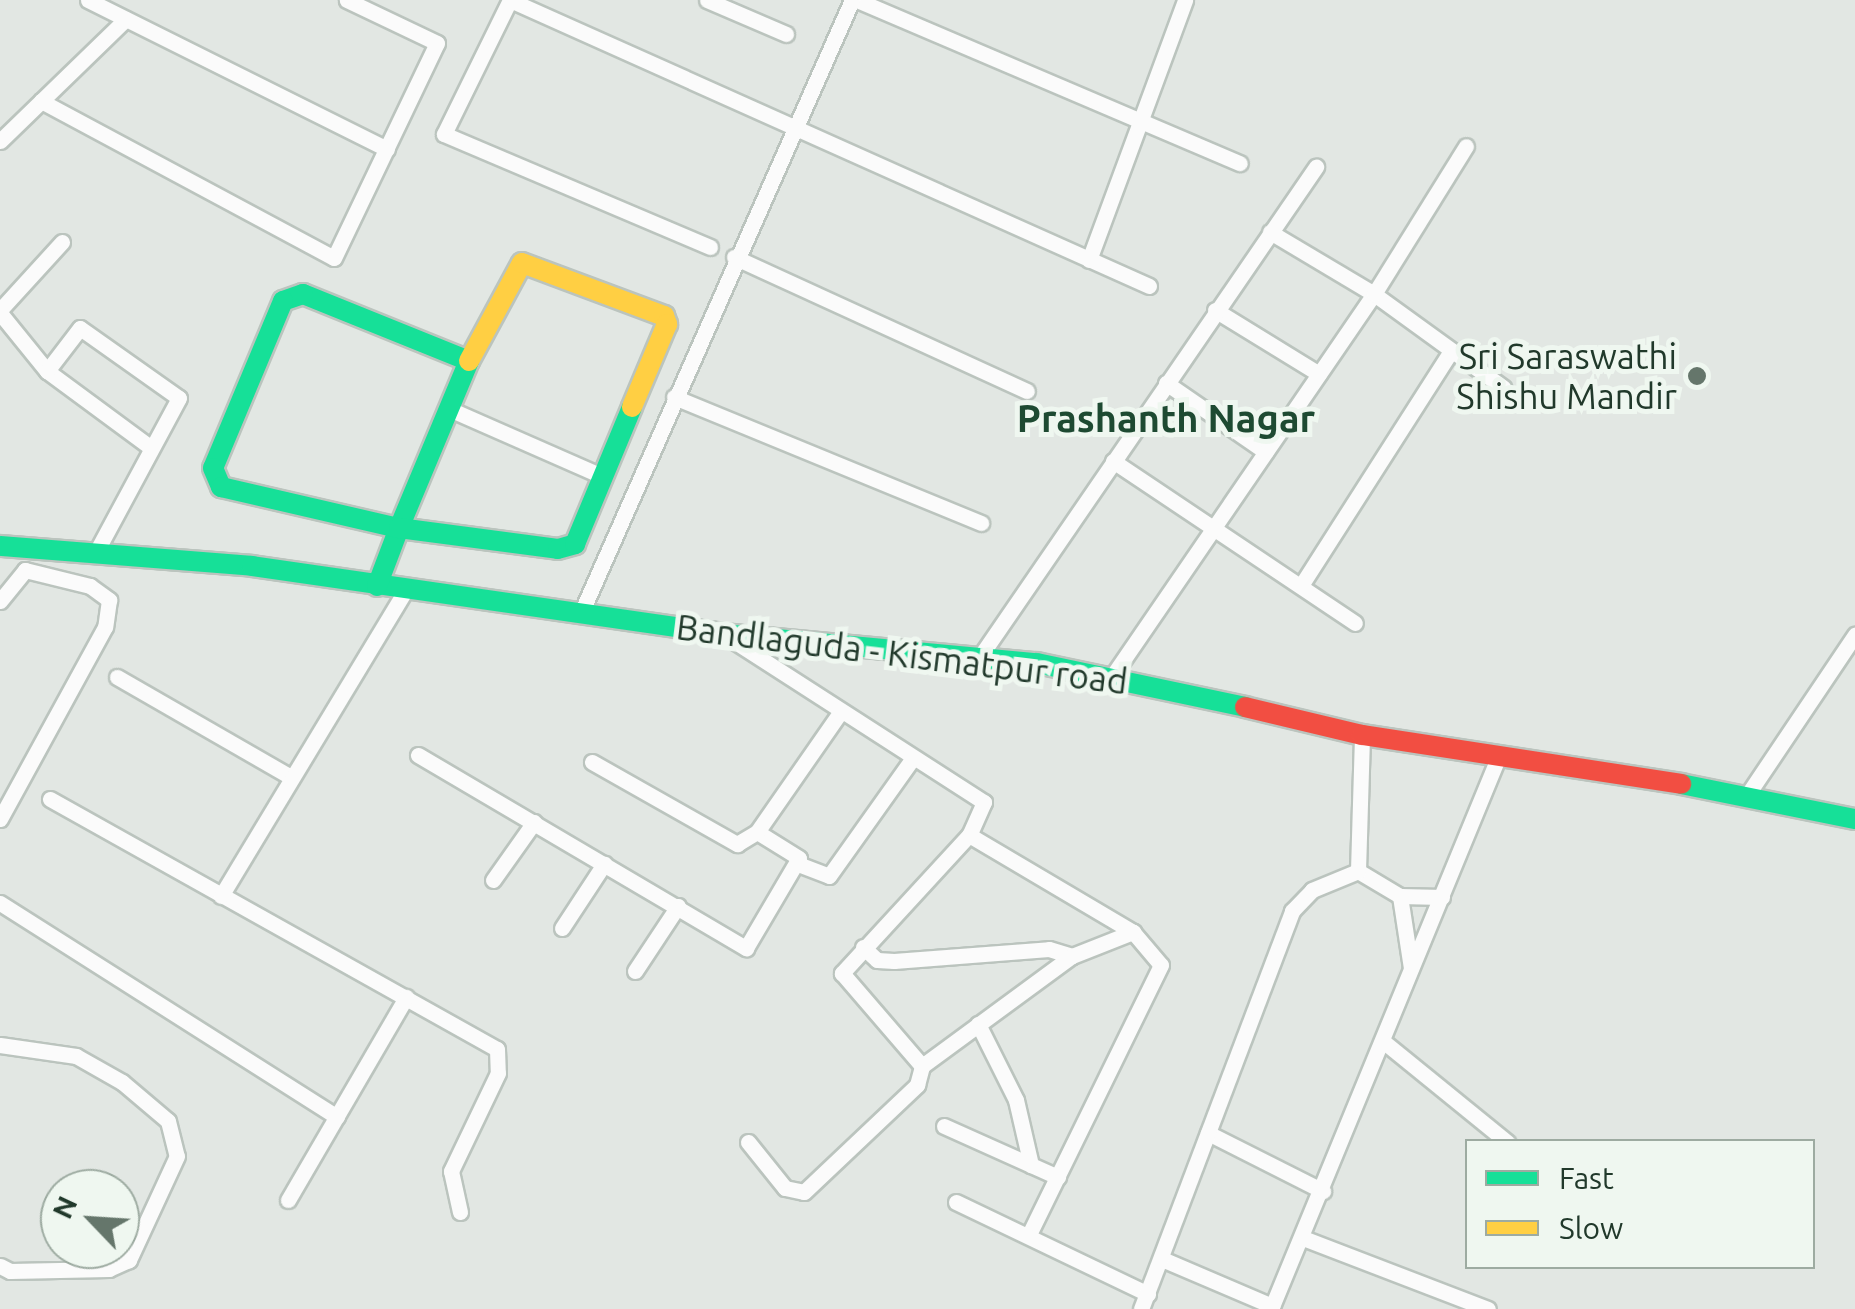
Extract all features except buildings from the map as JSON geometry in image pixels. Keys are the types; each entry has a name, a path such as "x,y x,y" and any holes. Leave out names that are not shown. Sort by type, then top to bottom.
{"street":[{"path":"88,0 387,148"},
{"path":"41,101 334,258 437,43 348,0"},
{"path":"710,247 444,134 510,0 1150,286"},
{"path":"707,0 786,34"},
{"path":"581,613 734,257 854,0 1139,123 1240,162"},
{"path":"1089,260 1185,0"},
{"path":"0,141 126,20"},
{"path":"1113,675 1374,294 1466,146"},
{"path":"979,658 1316,168"},
{"path":"1270,232 1374,294 1504,388"},
{"path":"62,242 0,312 47,371 150,448"},
{"path":"734,257 1027,391"},
{"path":"377,586 399,528 470,361 522,263 664,316 665,333 575,544 558,549 399,528 221,488 213,468 283,302 293,294 470,361"},
{"path":"1216,310 1319,374"},
{"path":"47,371 80,328 179,398 96,552"},
{"path":"1302,584 1450,351"},
{"path":"1166,383 1266,452"},
{"path":"674,397 981,523"},
{"path":"449,409 604,477"},
{"path":"1112,462 1302,584 1354,623"},
{"name":"Bandlaguda - Kismatpur road","path":"0,546 96,552 406,588 722,634 1113,675 1362,736 1748,794 1855,819"},
{"path":"0,601 25,570 90,586 109,600 106,627 0,820"},
{"path":"221,896 406,588"},
{"path":"722,634 838,714 984,802 969,835 864,946 843,977 922,1066"},
{"path":"1748,794 1852,644"},
{"path":"117,676 291,778"},
{"path":"592,762 737,844 757,832 838,714"},
{"path":"1358,870 1362,736"},
{"path":"418,755 746,948 798,864 795,854 757,832"},
{"path":"798,864 829,876 913,758"},
{"path":"1162,1259 1272,1308 1498,758"},
{"path":"50,798 497,1049 498,1073 451,1171 460,1212"},
{"path":"493,880 534,822"},
{"path":"969,835 1133,932 1158,958 1160,973 1030,1232"},
{"path":"562,928 604,864"},
{"path":"1358,870 1400,896 1442,897"},
{"path":"956,1202 1030,1232 1145,1302 1292,910 1312,890 1358,870"},
{"path":"1400,896 1412,972"},
{"path":"0,903 337,1117"},
{"path":"635,971 678,906"},
{"path":"748,1142 785,1188 804,1192 918,1085 922,1066 1072,956 1133,932"},
{"path":"864,946 877,960 894,961 1050,949 1072,956"},
{"path":"288,1200 406,998"},
{"path":"978,1024 1016,1100 1031,1165"},
{"path":"1384,1042 1503,1139"},
{"path":"0,1045 76,1056 122,1082 168,1121 178,1156 129,1260 109,1269 0,1266"},
{"path":"944,1126 1058,1177"},
{"path":"1208,1133 1323,1191"},
{"path":"1303,1238 1488,1309"}],"traffic: fast":[{"path":"377,586 399,528 469,361 303,294 283,301 213,468 221,487 399,528 558,549 575,544 632,407"},
{"path":"0,546 252,566 722,634 1037,663 1245,707"},
{"path":"1681,784 1855,819"}],"traffic: slow":[{"path":"469,361 522,263 664,316 667,324 632,407"}],"traffic: jam":[{"path":"1245,707 1362,735 1681,784"}],"place":[{"name":"Sri Saraswathi Shishu Mandir","path":"1697,376"}],"district":[{"name":"Prashanth Nagar","path":"1166,419"}]}
